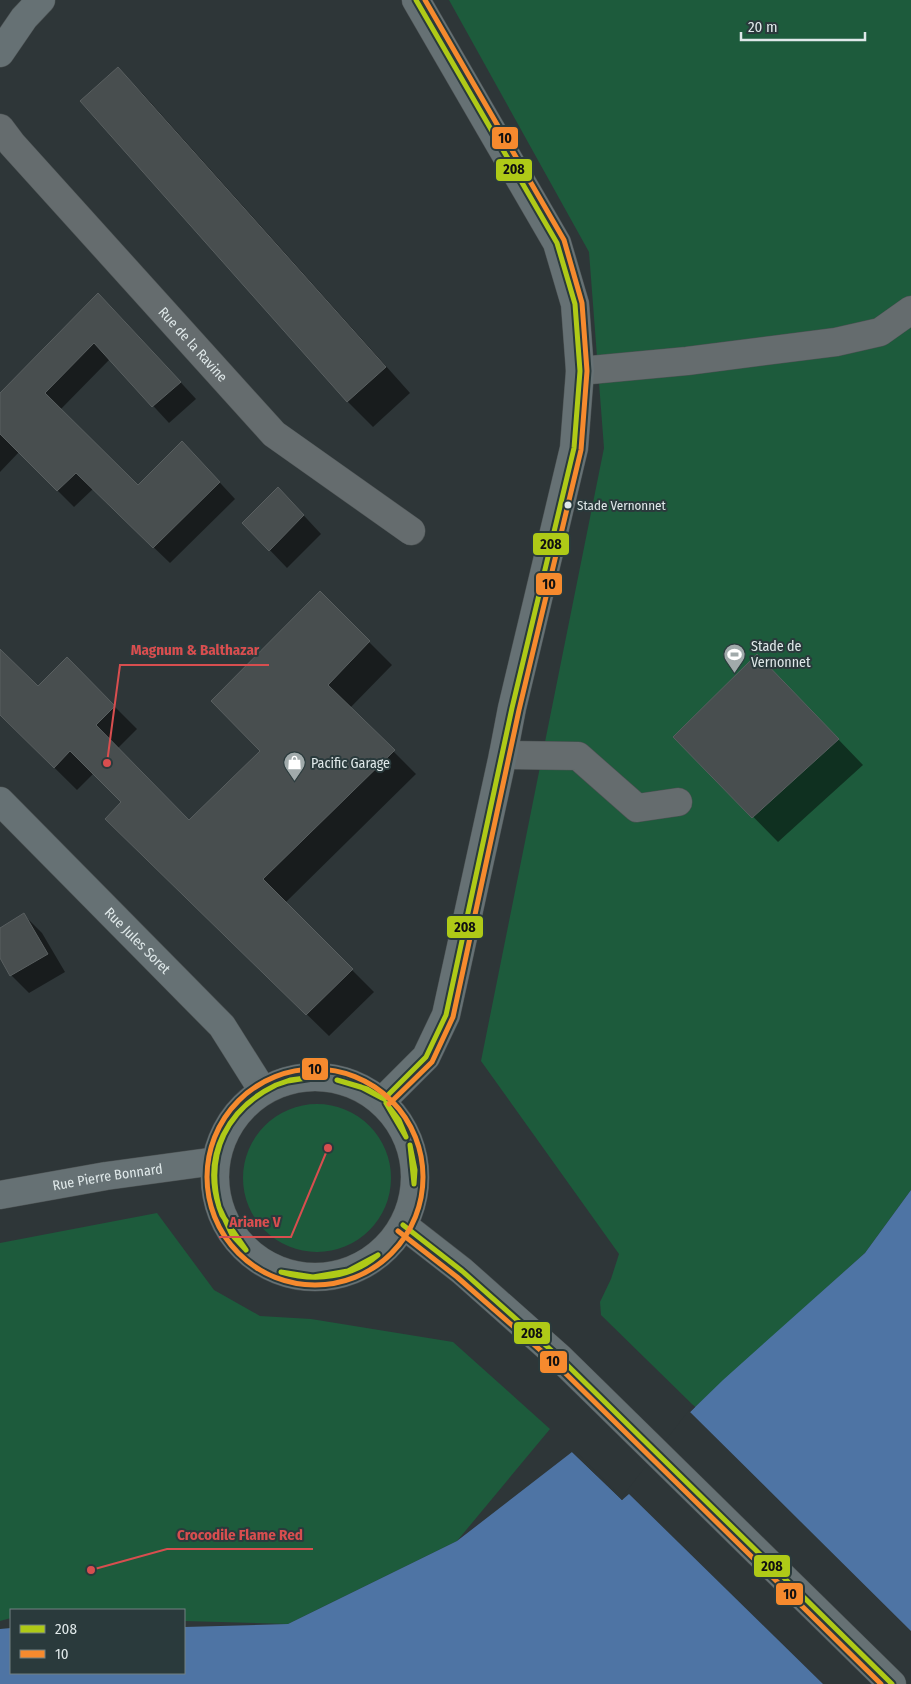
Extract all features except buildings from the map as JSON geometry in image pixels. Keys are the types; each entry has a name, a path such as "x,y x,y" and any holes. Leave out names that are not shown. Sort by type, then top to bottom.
{"main road":[{"path":"0,53 24,18 41,0"},
{"path":"384,1099 426,1057 446,1015 512,708 574,448 580,371 575,304 557,243 416,0"},
{"name":"Rue Jules Soret","path":"0,801 222,1026 263,1091"},
{"path":"319,1077 340,1080 384,1099 403,1129 410,1147 414,1166 414,1187 411,1207 403,1225 390,1245 372,1260 351,1271 328,1277 305,1278 282,1273 260,1263 242,1247 228,1229 218,1207 214,1184 216,1161 220,1144 227,1128 249,1101 263,1091 298,1078 319,1077"},
{"name":"Rue Pierre Bonnard","path":"0,1195 106,1176 216,1161"},
{"path":"403,1225 462,1271 560,1358 892,1684"}],"street":[{"name":"Rue de la Ravine","path":"0,128 12,144 274,434 411,531"},
{"path":"580,371 687,361 836,342 880,332 911,310"},
{"path":"503,755 578,756 637,808 678,802"}],"green space":[{"name":"Stade de Vernonnet","path":"449,0 911,0 911,1190 865,1253 695,1407 601,1315 600,1302 611,1279 619,1254 481,1061 604,448 589,252"},
{"path":"317,1104 345,1109 370,1125 386,1150 391,1178 386,1206 370,1231 345,1247 317,1252 289,1247 264,1231 248,1206 243,1178 248,1150 264,1125 289,1109"},
{"path":"157,1213 214,1290 260,1316 311,1319 453,1342 550,1429 457,1541 288,1624 185,1621 185,1609 10,1609 10,1618 0,1621 0,1243"}],"water":[{"path":"911,1190 911,1684 0,1684 0,1629 10,1628 10,1674 185,1674 185,1627 288,1624 457,1541 572,1452 622,1500 690,1412 865,1253"}],"pier":[{"path":"693,1405 695,1407 690,1412 911,1631 911,1684 823,1684 629,1494 622,1500 570,1450 574,1450 622,1497"}],"transit line":[{"name":"208","path":"384,1099 426,1057 446,1015 512,708 574,448 580,371 575,304 557,243 416,0"},
{"name":"10","path":"389,1104 432,1062 453,1017 519,710 581,450 587,371 582,303 564,240 425,0"},
{"name":"10","path":"315,1069 336,1071 356,1077 375,1087 391,1101 405,1117 415,1136 421,1156 423,1177 421,1198 415,1218 405,1237 391,1253 375,1267 356,1277 336,1283 315,1285 294,1283 274,1277 255,1267 239,1253 225,1237 215,1218 209,1198 207,1177 209,1156 215,1136 225,1117 239,1101 255,1087 274,1077 294,1071 315,1069"},
{"name":"208","path":"276,1085 290,1080 313,1077"},
{"name":"208","path":"276,1085 313,1077"},
{"name":"208","path":"337,1080 367,1089 382,1098"},
{"name":"208","path":"337,1080 361,1087 382,1098"},
{"name":"208","path":"219,1207 214,1169 223,1135 232,1120 244,1106 276,1085"},
{"name":"208","path":"219,1207 215,1187 215,1169 218,1151 224,1135 244,1107 276,1085"},
{"name":"208","path":"386,1103 399,1120 406,1137"},
{"name":"208","path":"386,1103 406,1137"},
{"name":"208","path":"410,1145 415,1170 414,1184"},
{"name":"208","path":"410,1145 414,1184"},
{"name":"208","path":"219,1207 222,1215 246,1250"},
{"name":"208","path":"219,1207 232,1235 246,1250"},
{"name":"208","path":"403,1225 462,1271 560,1358 892,1684"},
{"name":"10","path":"398,1231 457,1277 555,1363 881,1684"},
{"name":"208","path":"281,1272 313,1277 348,1271 378,1255"},
{"name":"208","path":"281,1272 307,1277 332,1276 356,1269 378,1255"}],"place":[{"name":"Stade Vernonnet","path":"568,505"},
{"name":"Stade de Vernonnet","path":"735,673"},
{"name":"Magnum & Balthazar","path":"107,763"},
{"name":"Pacific Garage","path":"295,782"},
{"name":"Ariane V","path":"328,1148"},
{"name":"Crocodile Flame Red","path":"91,1570"}]}
